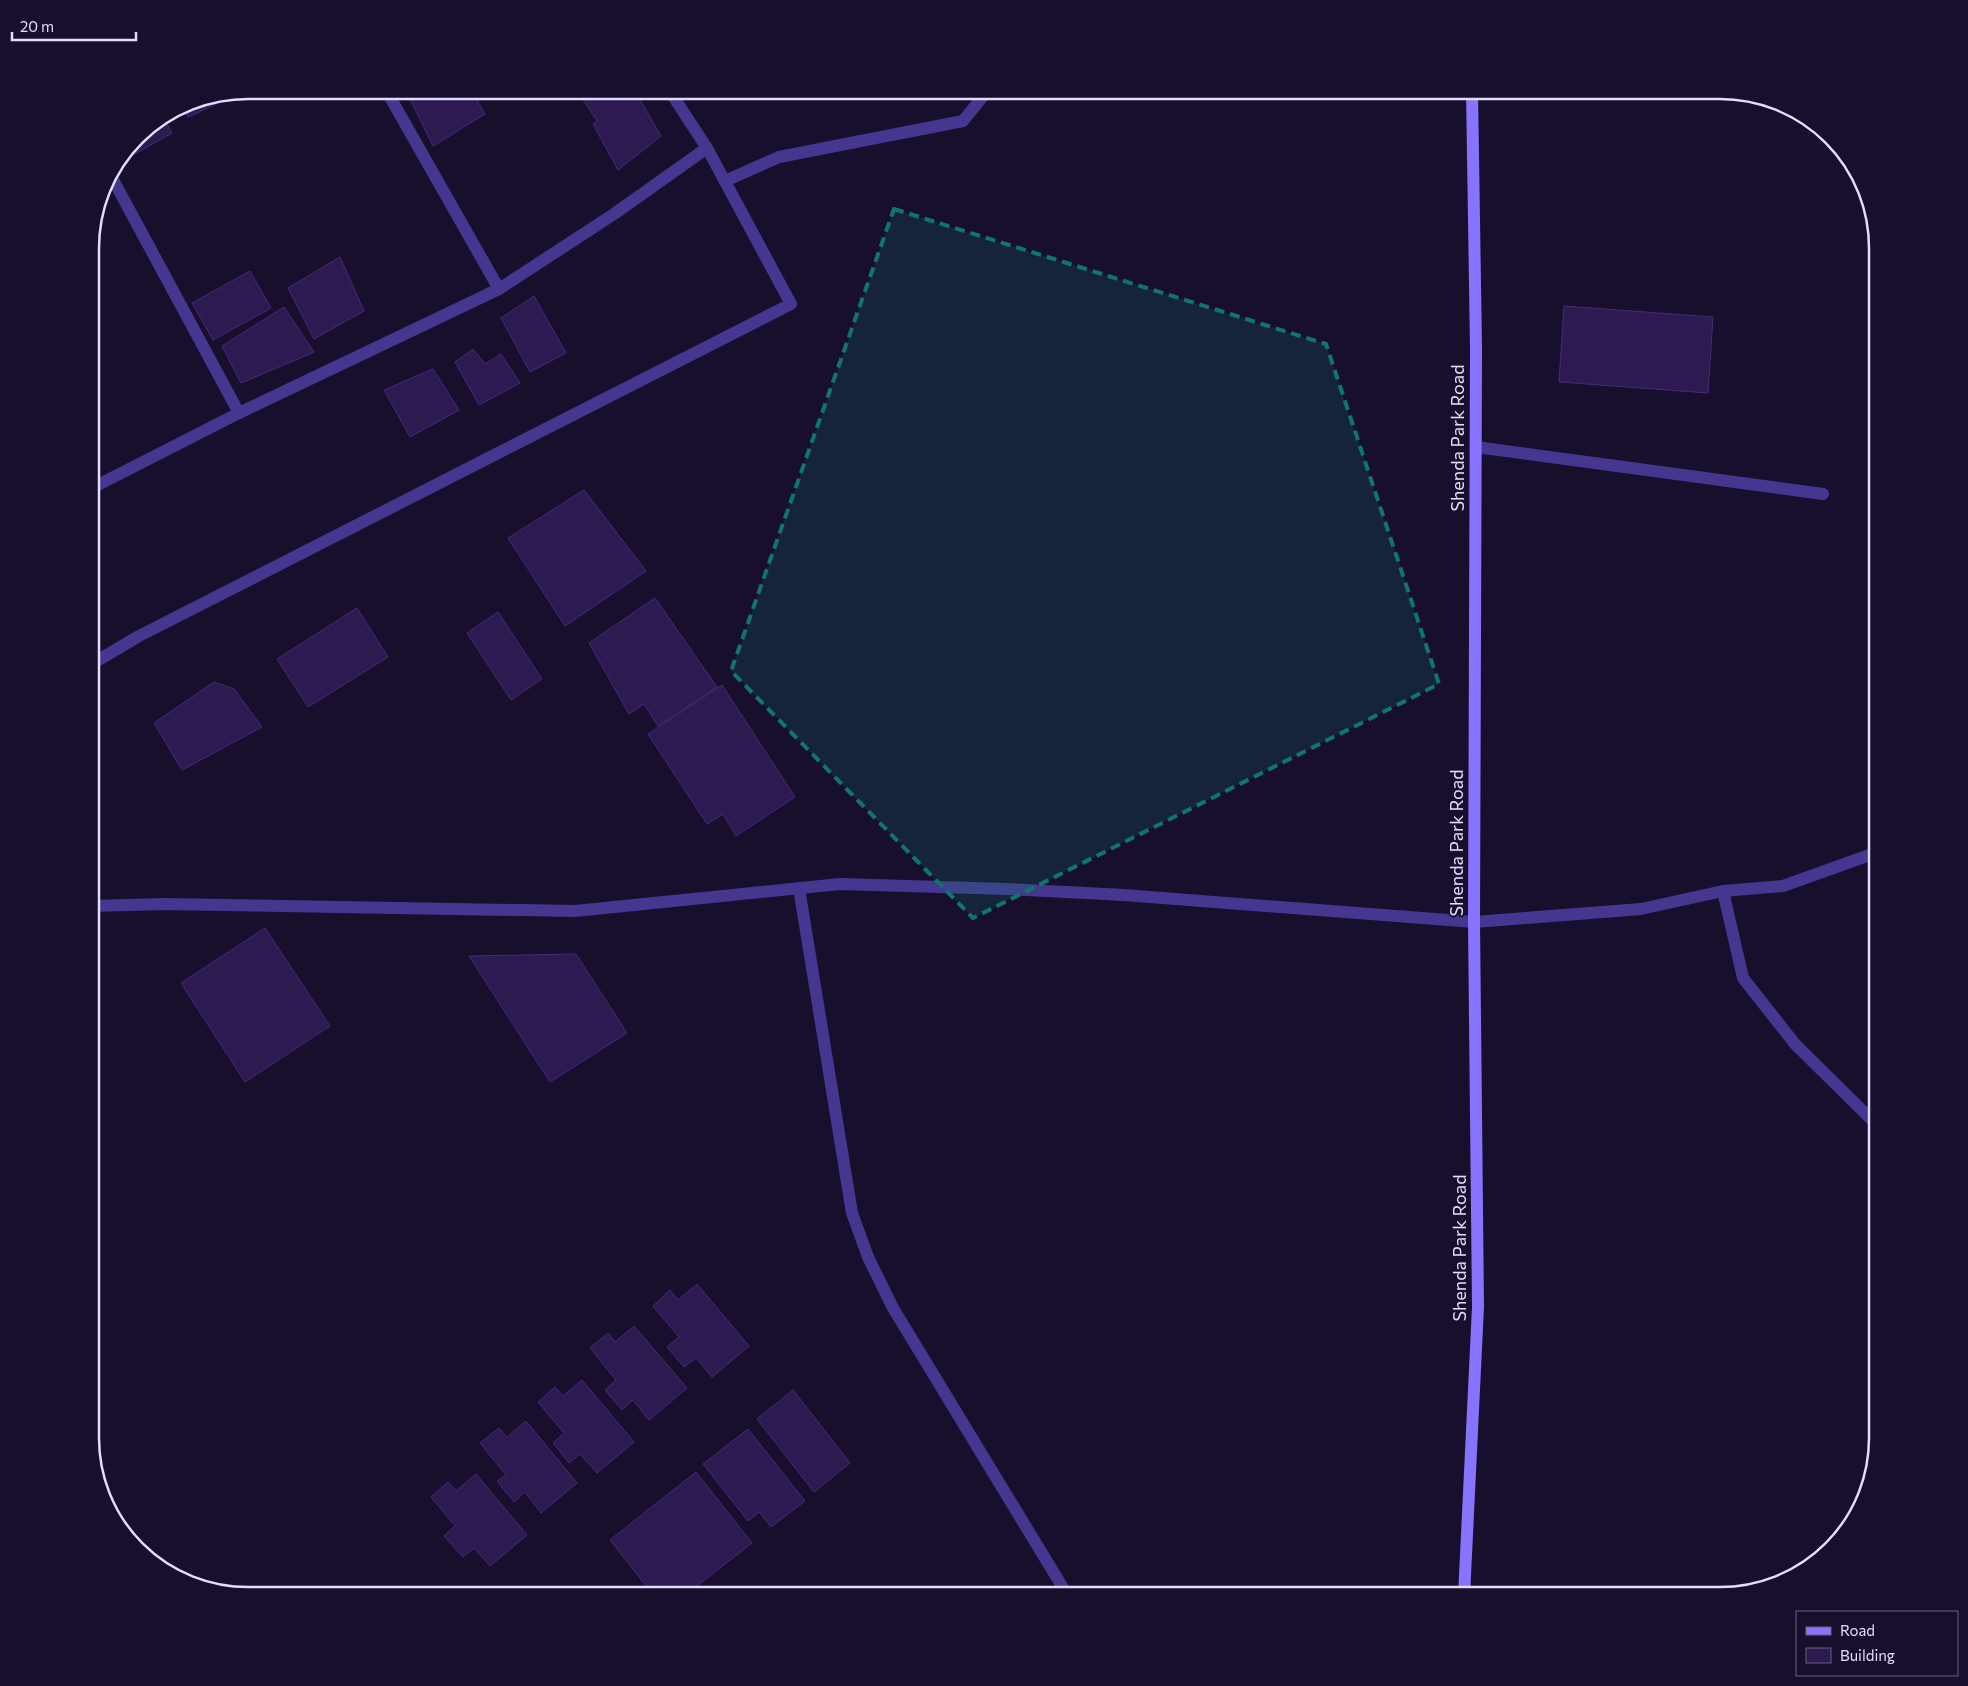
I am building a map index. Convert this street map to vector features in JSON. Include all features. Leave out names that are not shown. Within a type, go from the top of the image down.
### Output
[{"type":"main road","name":"Shenda Park Road","points":[[1464,1587],[1478,1307],[1474,922],[1476,447],[1472,99]]},
{"type":"street","points":[[391,99],[499,290]]},
{"type":"street","points":[[99,660],[139,636],[792,304],[707,148],[676,99]]},
{"type":"street","points":[[724,181],[779,157],[963,121],[981,99]]},
{"type":"street","points":[[99,484],[239,413],[499,290],[614,214],[707,148]]},
{"type":"street","points":[[114,182],[239,413]]},
{"type":"street","points":[[1476,447],[1823,494]]},
{"type":"street","points":[[99,906],[164,904],[575,911],[840,884],[1124,895],[1474,922],[1641,909],[1723,891],[1783,886],[1869,855]]},
{"type":"street","points":[[799,888],[852,1214],[868,1257],[893,1308],[1063,1587]]},
{"type":"street","points":[[1723,891],[1743,978],[1795,1044],[1869,1117]]},
{"type":"highlighted area","points":[[894,209],[1326,344],[1439,684],[973,918],[731,671]]},
{"type":"building","points":[[410,99],[476,99],[485,114],[433,146]]},
{"type":"building","points":[[583,99],[640,99],[661,136],[618,170],[593,124],[597,121]]},
{"type":"building","points":[[222,102],[188,117],[186,112]]},
{"type":"building","points":[[166,123],[172,133],[130,157],[142,142]]},
{"type":"building","points":[[340,257],[364,311],[314,339],[288,288]]},
{"type":"building","points":[[250,271],[271,308],[213,340],[192,303]]},
{"type":"building","points":[[534,296],[566,353],[530,372],[501,318]]},
{"type":"building","points":[[1564,306],[1713,317],[1708,393],[1559,382]]},
{"type":"building","points":[[284,307],[314,352],[241,383],[222,346]]},
{"type":"building","points":[[473,349],[485,364],[501,354],[520,383],[479,405],[455,362]]},
{"type":"building","points":[[433,369],[459,410],[410,437],[384,390]]},
{"type":"building","points":[[584,490],[646,571],[565,626],[508,538]]},
{"type":"building","points":[[655,598],[717,687],[658,726],[644,704],[629,714],[589,643]]},
{"type":"building","points":[[357,608],[388,657],[308,707],[277,659]]},
{"type":"building","points":[[498,612],[542,679],[511,700],[467,633]]},
{"type":"building","points":[[214,682],[234,689],[262,727],[182,770],[154,723]]},
{"type":"building","points":[[722,685],[795,797],[736,836],[723,814],[707,824],[648,734]]},
{"type":"building","points":[[265,928],[330,1026],[245,1082],[181,983]]},
{"type":"building","points":[[576,954],[627,1033],[550,1082],[469,956]]},
{"type":"building","points":[[697,1284],[749,1346],[712,1377],[696,1358],[684,1367],[667,1347],[679,1337],[653,1306],[670,1290],[678,1300]]},
{"type":"building","points":[[634,1326],[687,1388],[649,1420],[633,1400],[622,1410],[605,1390],[616,1380],[590,1348],[608,1333],[615,1342]]},
{"type":"building","points":[[582,1380],[634,1442],[597,1473],[580,1454],[569,1463],[553,1443],[564,1433],[538,1402],[555,1387],[563,1396]]},
{"type":"building","points":[[793,1390],[850,1463],[814,1492],[757,1419]]},
{"type":"building","points":[[526,1421],[577,1483],[541,1513],[525,1492],[514,1502],[497,1481],[506,1475],[480,1443],[499,1428],[507,1437]]},
{"type":"building","points":[[748,1429],[805,1501],[771,1527],[759,1512],[748,1521],[703,1464]]},
{"type":"building","points":[[696,1472],[752,1543],[696,1587],[647,1587],[610,1540]]},
{"type":"building","points":[[476,1474],[527,1535],[490,1566],[474,1548],[463,1557],[444,1536],[455,1526],[431,1497],[448,1482],[456,1491]]}]
